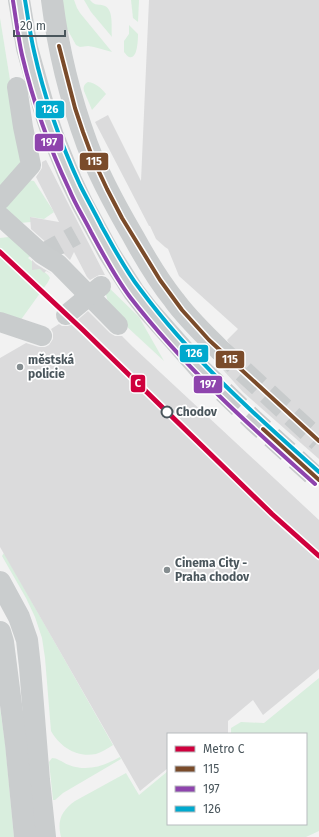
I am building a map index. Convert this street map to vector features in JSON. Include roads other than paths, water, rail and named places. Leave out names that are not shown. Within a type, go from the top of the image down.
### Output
[{"type":"main road","points":[[19,0],[27,48],[45,112],[53,136],[79,197],[109,253],[134,292],[200,369]]},
{"type":"main road","points":[[52,0],[59,46],[75,110],[87,144],[101,176],[119,212],[173,300],[194,325],[219,349]]},
{"type":"main road","points":[[0,582],[19,617],[27,640],[45,837]]},
{"type":"main road","points":[[0,632],[16,744],[25,837]]},
{"type":"street","points":[[0,200],[37,166],[23,127],[17,87]]},
{"type":"street","points":[[0,216],[8,231],[95,290],[118,325]]},
{"type":"street","points":[[66,315],[95,290]]},
{"type":"street","points":[[0,322],[42,336]]},
{"type":"tunnel","points":[[42,254],[76,235]]},
{"type":"tunnel","points":[[219,349],[319,441]]},
{"type":"tunnel","points":[[200,369],[319,480]]},
{"type":"metro line","name":"C","points":[[0,252],[83,330],[272,514],[319,556]]},
{"type":"place","name":"městská policie","points":[[20,367]]},
{"type":"place","name":"Chodov","points":[[167,412]]},
{"type":"place","name":"Cinema City - Praha chodov","points":[[167,570]]}]
